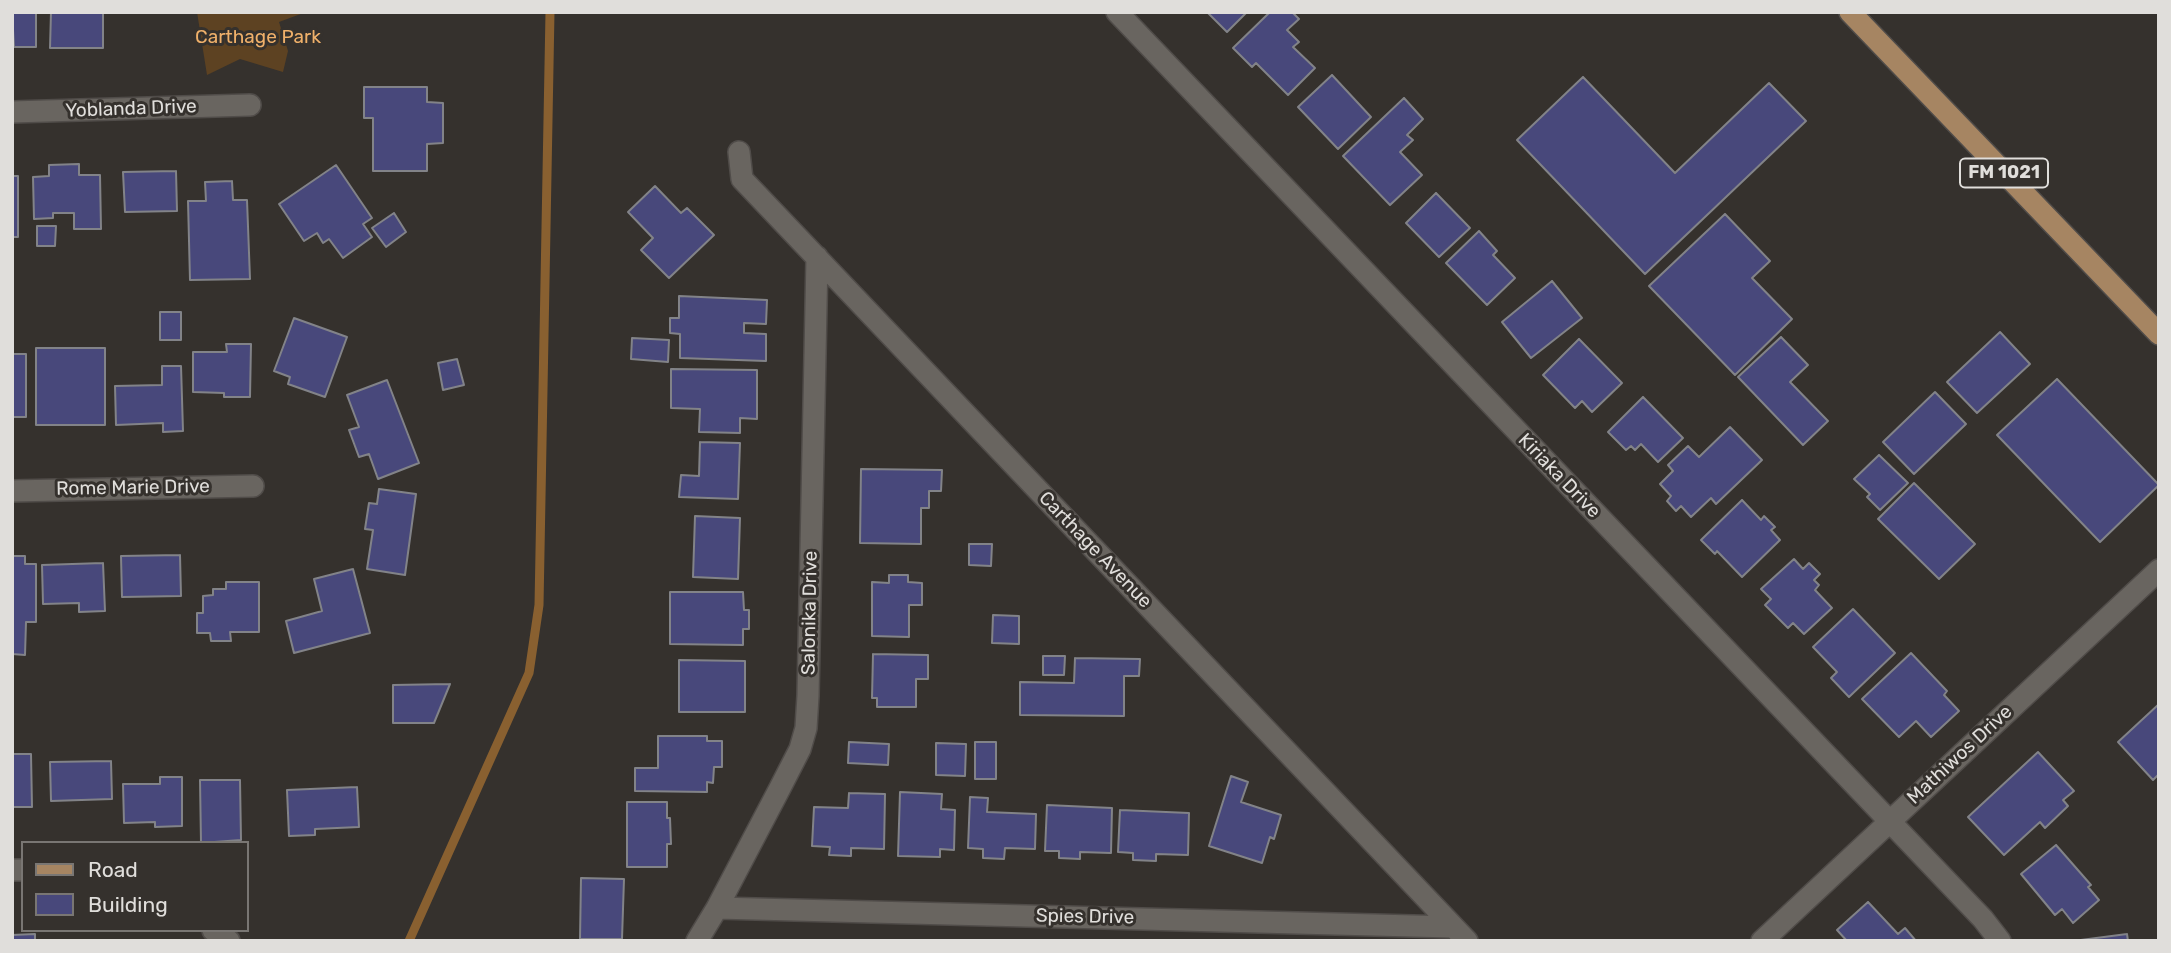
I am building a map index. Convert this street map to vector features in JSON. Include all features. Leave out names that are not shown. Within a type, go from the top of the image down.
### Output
[{"type":"main road","name":"FM 1021","points":[[1850,12],[2159,334]]},
{"type":"street","name":"Kiriaka Drive","points":[[1117,12],[1983,919],[2000,941]]},
{"type":"street","name":"Yoblanda Drive","points":[[12,112],[250,105]]},
{"type":"street","name":"Carthage Avenue","points":[[739,152],[742,179],[1460,934]]},
{"type":"street","name":"Salonika Drive","points":[[697,941],[800,749],[806,728],[817,257]]},
{"type":"street","name":"Rome Marie Drive","points":[[12,491],[253,486]]},
{"type":"street","name":"Mathiwos Drive","points":[[1762,941],[2159,570]]},
{"type":"street","name":"Spies Drive","points":[[717,908],[1460,934]]},
{"type":"green space","name":"Carthage Park","points":[[197,12],[306,12],[279,22],[288,51],[283,72],[240,59],[207,75]]},
{"type":"building","points":[[12,12],[36,12],[36,47],[14,47]]},
{"type":"building","points":[[51,12],[103,12],[103,48],[50,48]]},
{"type":"building","points":[[1207,12],[1247,12],[1227,32]]},
{"type":"building","points":[[1270,12],[1292,12],[1299,19],[1287,30],[1299,42],[1293,47],[1315,68],[1288,95],[1256,63],[1252,67],[1233,48]]},
{"type":"building","points":[[1332,75],[1371,117],[1338,149],[1298,107]]},
{"type":"building","points":[[1583,77],[1675,173],[1769,83],[1806,121],[1645,274],[1517,140]]},
{"type":"building","points":[[364,87],[427,87],[427,102],[443,103],[443,143],[427,144],[427,171],[373,171],[373,118],[364,118]]},
{"type":"building","points":[[1404,98],[1423,119],[1407,135],[1413,140],[1400,152],[1422,175],[1390,205],[1343,156]]},
{"type":"building","points":[[79,164],[79,175],[100,175],[101,229],[74,229],[74,213],[53,213],[53,218],[34,219],[33,177],[49,176],[49,165]]},
{"type":"building","points":[[336,165],[372,218],[363,224],[372,237],[343,258],[329,239],[323,243],[317,233],[304,241],[279,204]]},
{"type":"building","points":[[176,171],[177,211],[125,212],[123,172]]},
{"type":"building","points":[[12,176],[18,176],[18,237],[12,237]]},
{"type":"building","points":[[232,181],[233,200],[247,200],[250,279],[190,280],[188,201],[206,201],[205,182]]},
{"type":"building","points":[[655,186],[681,213],[687,208],[714,235],[669,278],[641,250],[653,238],[628,212]]},
{"type":"building","points":[[1436,193],[1470,228],[1439,257],[1406,223]]},
{"type":"building","points":[[394,213],[406,232],[386,247],[372,228]]},
{"type":"building","points":[[1725,214],[1770,261],[1752,278],[1792,319],[1735,375],[1649,286]]},
{"type":"building","points":[[37,226],[56,226],[55,246],[37,246]]},
{"type":"building","points":[[1479,231],[1497,251],[1493,255],[1515,278],[1487,305],[1446,263]]},
{"type":"building","points":[[1552,281],[1582,318],[1531,358],[1502,322]]},
{"type":"building","points":[[679,296],[767,300],[766,324],[744,323],[744,333],[766,334],[766,361],[680,358],[680,334],[670,333],[670,318],[679,318]]},
{"type":"building","points":[[160,312],[181,312],[181,340],[160,340]]},
{"type":"building","points":[[294,318],[347,337],[325,397],[288,384],[290,377],[274,371]]},
{"type":"building","points":[[2000,332],[2030,364],[1977,413],[1947,382]]},
{"type":"building","points":[[1781,337],[1808,365],[1790,382],[1828,421],[1803,445],[1738,377]]},
{"type":"building","points":[[632,338],[669,340],[668,362],[631,359]]},
{"type":"building","points":[[1579,339],[1622,383],[1592,412],[1582,401],[1575,408],[1543,375]]},
{"type":"building","points":[[226,344],[251,344],[250,397],[224,397],[224,393],[193,392],[193,352],[227,352]]},
{"type":"building","points":[[36,348],[105,348],[105,425],[36,425]]},
{"type":"building","points":[[12,354],[26,354],[26,417],[12,417]]},
{"type":"building","points":[[457,359],[464,385],[443,390],[438,363]]},
{"type":"building","points":[[162,366],[181,366],[183,431],[163,432],[163,423],[116,425],[115,386],[162,385]]},
{"type":"building","points":[[671,369],[757,370],[757,419],[740,418],[740,433],[699,432],[700,409],[671,408]]},
{"type":"building","points":[[2057,379],[2159,485],[2100,542],[1997,435]]},
{"type":"building","points":[[387,380],[419,463],[378,479],[369,454],[359,457],[349,430],[359,427],[347,395]]},
{"type":"building","points":[[1935,392],[1966,424],[1914,474],[1883,442]]},
{"type":"building","points":[[1643,397],[1683,438],[1658,462],[1641,444],[1635,450],[1631,446],[1626,450],[1608,432]]},
{"type":"building","points":[[1730,427],[1762,460],[1716,504],[1711,498],[1691,517],[1681,506],[1676,511],[1667,501],[1671,496],[1660,484],[1673,471],[1668,465],[1688,446],[1699,457]]},
{"type":"building","points":[[700,442],[740,443],[738,499],[679,497],[681,475],[699,476]]},
{"type":"building","points":[[1879,455],[1908,483],[1880,510],[1867,497],[1870,494],[1854,479]]},
{"type":"building","points":[[861,469],[942,470],[941,491],[929,491],[929,508],[921,508],[921,544],[860,543]]},
{"type":"building","points":[[1914,483],[1975,544],[1939,579],[1878,519]]},
{"type":"building","points":[[379,489],[416,494],[405,575],[367,569],[373,530],[365,529],[369,503],[377,504]]},
{"type":"building","points":[[1742,500],[1761,520],[1764,516],[1775,527],[1771,530],[1780,540],[1742,577],[1717,551],[1715,554],[1701,540]]},
{"type":"building","points":[[695,516],[740,518],[738,579],[693,577]]},
{"type":"building","points":[[969,544],[992,544],[991,566],[969,565]]},
{"type":"building","points":[[180,555],[181,596],[122,597],[121,556]]},
{"type":"building","points":[[12,556],[25,556],[25,564],[36,564],[36,622],[26,622],[25,655],[12,654]]},
{"type":"building","points":[[1794,559],[1803,569],[1809,563],[1820,574],[1814,580],[1819,585],[1815,590],[1832,608],[1804,634],[1793,623],[1788,628],[1765,605],[1771,599],[1761,589]]},
{"type":"building","points":[[103,563],[105,611],[79,612],[79,603],[43,604],[42,565]]},
{"type":"building","points":[[353,569],[370,633],[294,653],[286,621],[322,611],[314,579]]},
{"type":"building","points":[[889,575],[908,575],[908,582],[922,583],[922,605],[909,605],[909,637],[872,636],[872,582],[889,583]]},
{"type":"building","points":[[226,582],[259,582],[259,632],[230,632],[231,641],[211,641],[210,633],[197,633],[197,613],[203,613],[203,596],[213,595],[213,589],[226,589]]},
{"type":"building","points":[[670,592],[743,592],[744,610],[749,610],[749,629],[743,629],[743,645],[670,644]]},
{"type":"building","points":[[1853,609],[1895,653],[1849,697],[1831,678],[1837,672],[1813,647]]},
{"type":"building","points":[[993,615],[1019,616],[1019,644],[992,643]]},
{"type":"building","points":[[1911,653],[1947,691],[1944,695],[1959,711],[1931,737],[1916,721],[1899,737],[1862,699]]},
{"type":"building","points":[[873,654],[928,655],[928,679],[916,679],[916,707],[877,707],[877,698],[872,698]]},
{"type":"building","points":[[1043,656],[1065,656],[1064,675],[1043,675]]},
{"type":"building","points":[[1075,658],[1140,659],[1139,676],[1124,676],[1124,716],[1020,715],[1020,682],[1074,683]]},
{"type":"building","points":[[679,660],[745,661],[745,712],[679,712]]},
{"type":"building","points":[[450,684],[434,723],[393,723],[393,685]]},
{"type":"building","points":[[2159,704],[2159,774],[2153,780],[2118,742]]},
{"type":"building","points":[[658,736],[707,736],[707,741],[722,741],[722,767],[714,767],[713,783],[707,782],[707,792],[635,791],[635,768],[658,768]]},
{"type":"building","points":[[849,742],[889,744],[888,765],[848,763]]},
{"type":"building","points":[[975,742],[996,742],[996,779],[975,779]]},
{"type":"building","points":[[936,743],[966,744],[965,776],[936,775]]},
{"type":"building","points":[[2038,752],[2074,791],[2063,800],[2068,806],[2045,828],[2040,822],[2004,855],[1968,817]]},
{"type":"building","points":[[12,754],[31,754],[32,807],[12,807]]},
{"type":"building","points":[[111,761],[112,799],[51,801],[50,762]]},
{"type":"building","points":[[1231,776],[1248,782],[1241,802],[1281,815],[1274,839],[1270,837],[1262,863],[1209,846]]},
{"type":"building","points":[[160,777],[182,777],[182,826],[155,827],[155,822],[124,823],[123,784],[160,784]]},
{"type":"building","points":[[200,780],[240,780],[241,840],[201,841]]},
{"type":"building","points":[[357,787],[359,827],[315,829],[315,835],[289,836],[287,790]]},
{"type":"building","points":[[900,792],[942,794],[941,809],[955,810],[954,850],[940,849],[940,857],[898,856]]},
{"type":"building","points":[[849,793],[885,794],[884,849],[851,848],[851,856],[829,855],[830,847],[812,846],[814,807],[848,808]]},
{"type":"building","points":[[970,797],[988,798],[987,812],[1036,814],[1035,849],[1005,848],[1004,859],[983,858],[983,849],[968,848]]},
{"type":"building","points":[[627,802],[667,802],[671,844],[667,844],[667,867],[627,867]]},
{"type":"building","points":[[1047,805],[1112,808],[1111,853],[1080,852],[1080,859],[1059,858],[1059,851],[1045,851]]},
{"type":"building","points":[[1120,810],[1189,813],[1188,855],[1156,854],[1156,861],[1133,860],[1133,853],[1118,852]]},
{"type":"building","points":[[2056,845],[2091,885],[2088,887],[2099,900],[2073,923],[2062,909],[2055,915],[2021,874]]},
{"type":"building","points":[[581,878],[624,879],[622,939],[580,939]]},
{"type":"building","points":[[1868,902],[1898,934],[1905,928],[1916,941],[1847,941],[1837,930]]},
{"type":"building","points":[[35,934],[35,941],[12,941],[12,935]]},
{"type":"building","points":[[2127,934],[2128,941],[2073,941]]},
{"type":"waterway","points":[[409,941],[529,673],[539,605],[550,12]]}]
